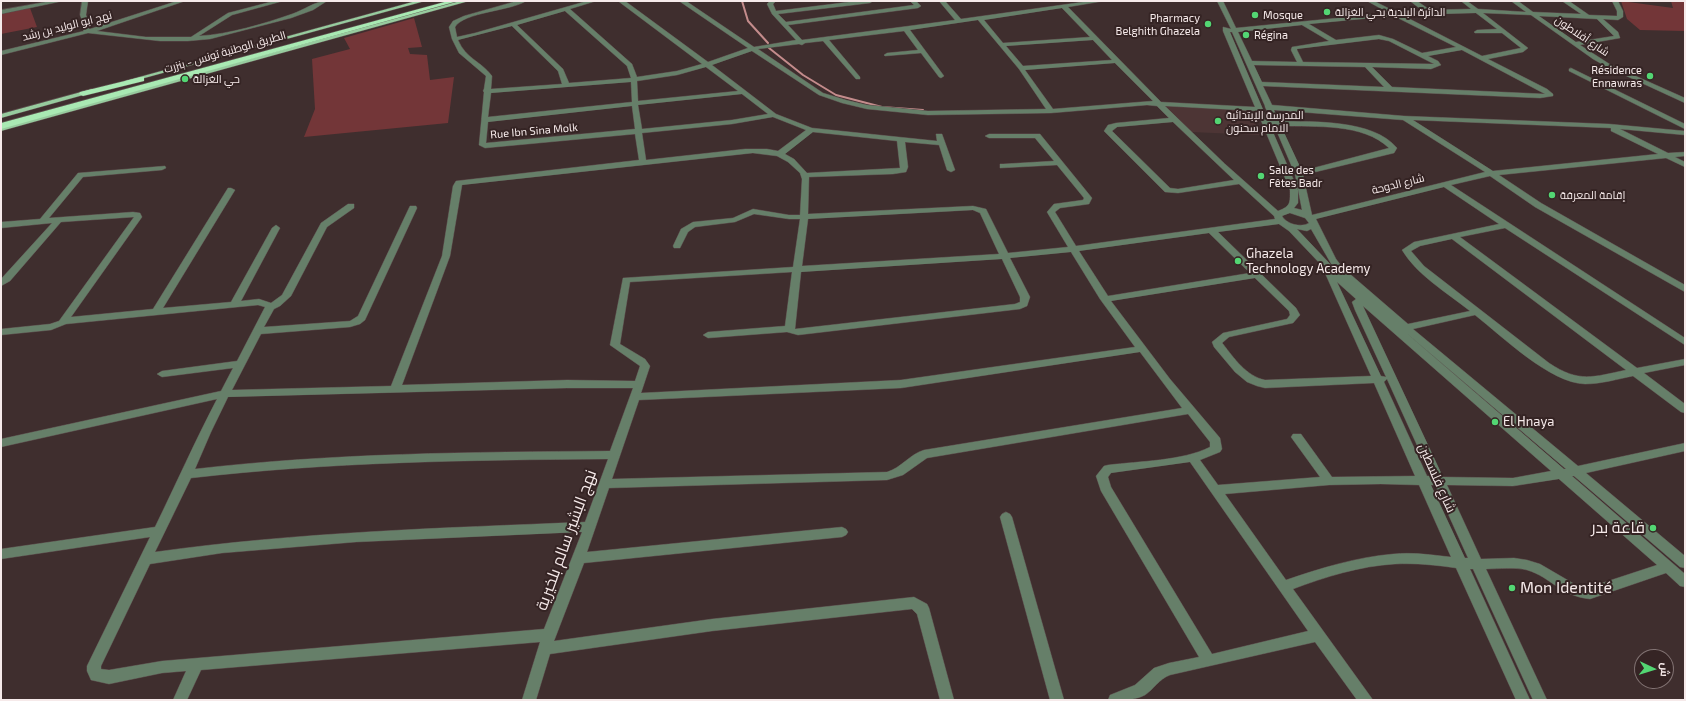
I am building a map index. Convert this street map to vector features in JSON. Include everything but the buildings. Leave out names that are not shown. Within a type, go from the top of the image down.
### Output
[{"type":"highway","points":[[83,94],[272,46],[423,1]]},
{"type":"highway","name":"الطريق الوطنية تونس - بنزرت","points":[[1,122],[435,1]]},
{"type":"highway","name":"الطريق الوطنية تونس - بنزرت","points":[[1,126],[455,1]]},
{"type":"highway","points":[[195,75],[394,17]]},
{"type":"main road","points":[[3,116],[218,55],[423,1]]},
{"type":"main road","points":[[1,129],[466,1]]},
{"type":"street","points":[[1,12],[60,1]]},
{"type":"street","points":[[85,1],[83,15],[87,30],[145,39],[192,38],[226,34],[280,20],[312,8],[324,1]]},
{"type":"street","name":"نهج ابو الوليد بن رشد","points":[[1,53],[87,30],[172,1]]},
{"type":"street","name":"نهج ابو الوليد بن رشد","points":[[1,50],[128,20],[182,1]]},
{"type":"street","points":[[192,38],[230,14],[280,1]]},
{"type":"street","points":[[523,1],[455,22],[452,27],[455,39],[593,1]]},
{"type":"street","points":[[621,1],[774,115],[811,130],[901,140],[939,140],[951,170]]},
{"type":"street","points":[[682,1],[821,94],[844,102],[867,107],[928,112],[1051,111],[1138,104],[1259,109]]},
{"type":"street","points":[[773,1],[770,4],[774,13],[802,43]]},
{"type":"street","points":[[774,13],[870,1]]},
{"type":"street","points":[[784,24],[918,6],[913,1]]},
{"type":"street","points":[[942,1],[949,1]]},
{"type":"street","points":[[942,1],[960,22]]},
{"type":"street","points":[[486,91],[566,85],[677,73],[708,65],[752,48],[826,40],[960,22],[1064,7],[1082,2],[1101,1]]},
{"type":"street","points":[[1213,1],[1250,63],[1268,107],[1299,174],[1311,219],[1332,260],[1340,270],[1395,330],[1685,582]]},
{"type":"street","points":[[1220,1],[1259,109],[1294,190],[1294,203],[1289,210],[1284,211],[1282,221]]},
{"type":"street","points":[[1259,84],[1551,95],[1544,90],[1370,1]]},
{"type":"street","points":[[1412,1],[1429,12]]},
{"type":"street","points":[[1464,1],[1520,44],[1525,50],[1480,58]]},
{"type":"street","name":"شارع أفلاطون","points":[[1514,1],[1609,66],[1685,101]]},
{"type":"street","points":[[1565,1],[1588,17]]},
{"type":"street","points":[[1230,30],[1429,12],[1477,11],[1618,18],[1621,16],[1615,1]]},
{"type":"street","points":[[1064,7],[1118,61],[1173,120],[1282,221],[1326,267],[1366,299],[1407,327],[1685,563]]},
{"type":"street","points":[[566,9],[628,62],[634,78],[635,105],[643,162]]},
{"type":"street","points":[[1575,44],[1618,37],[1616,32],[1599,18]]},
{"type":"street","points":[[980,19],[1021,68],[1051,111]]},
{"type":"street","points":[[1303,23],[1334,42]]},
{"type":"street","points":[[513,24],[561,70],[566,85]]},
{"type":"street","points":[[906,29],[941,76]]},
{"type":"street","points":[[1477,32],[1502,31]]},
{"type":"street","points":[[1002,45],[1094,38]]},
{"type":"street","points":[[1250,63],[1301,64],[1366,64],[1431,67],[1438,65],[1421,55],[1383,38],[1334,42],[1294,48],[1301,64]]},
{"type":"street","name":"Rue Ibn Sina Molk","points":[[455,39],[467,58],[488,74],[482,143],[488,147],[732,122],[774,115]]},
{"type":"street","points":[[826,40],[858,78]]},
{"type":"street","points":[[1421,55],[1463,48]]},
{"type":"street","points":[[887,55],[922,51]]},
{"type":"street","points":[[1021,68],[1118,61]]},
{"type":"street","points":[[1366,64],[1389,88]]},
{"type":"street","points":[[1571,70],[1685,127]]},
{"type":"street","points":[[484,120],[635,105],[744,92]]},
{"type":"street","points":[[1268,107],[1404,118],[1609,126],[1685,133]]},
{"type":"street","points":[[1404,118],[1491,173],[1538,205],[1685,289]]},
{"type":"street","points":[[1173,120],[1116,125],[1111,127],[1108,131],[1168,190],[1178,191],[1239,182]]},
{"type":"street","points":[[1265,123],[1359,129],[1388,143],[1393,148],[1391,151],[1330,165],[1299,174]]},
{"type":"street","points":[[1609,126],[1685,165]]},
{"type":"street","points":[[781,153],[811,130]]},
{"type":"street","points":[[989,136],[1037,136],[1088,200],[1086,202],[1057,206],[1052,212],[1105,299],[1141,349],[1216,441],[1217,446],[1212,451],[1192,458],[1108,469],[1102,476],[1102,481],[1105,488],[1209,661]]},
{"type":"street","points":[[396,388],[446,256],[459,183],[745,151],[781,153],[806,175],[894,172],[903,170],[904,167],[901,140]]},
{"type":"street","name":"شارع الدوحة","points":[[1282,221],[1307,228],[1311,219],[1491,173],[1685,154]]},
{"type":"street","points":[[1003,166],[1058,163]]},
{"type":"street","points":[[42,222],[77,179],[86,174],[162,168]]},
{"type":"street","points":[[789,329],[804,217],[806,175]]},
{"type":"street","points":[[1444,184],[1685,342]]},
{"type":"street","points":[[156,312],[230,190]]},
{"type":"street","points":[[351,206],[324,225],[286,296],[277,304],[270,307],[205,432],[160,531],[94,666],[96,675],[109,677],[162,667],[461,641],[548,641],[712,626],[914,603],[922,608],[947,700]]},
{"type":"street","points":[[258,331],[350,324],[357,322],[362,318],[413,208]]},
{"type":"street","points":[[676,246],[684,231],[693,225],[735,220],[753,212],[765,212],[789,217],[804,217],[966,208],[978,209],[983,211],[1025,297],[1025,302],[1017,307],[798,332],[791,331],[789,329],[708,335]]},
{"type":"street","points":[[1289,210],[1311,219]]},
{"type":"street","points":[[1,225],[133,214],[137,215],[138,217],[60,325],[1,332]]},
{"type":"street","points":[[1,283],[7,279],[59,220]]},
{"type":"street","points":[[797,269],[1004,256],[1074,249],[1282,221]]},
{"type":"street","points":[[1506,225],[1417,244],[1406,250],[1411,258],[1421,268],[1545,366],[1565,377],[1581,381],[1685,362]]},
{"type":"street","points":[[234,304],[276,228]]},
{"type":"street","points":[[1212,231],[1293,310],[1295,315],[1290,321],[1226,335],[1219,339],[1217,342],[1218,344],[1247,378],[1257,383],[1265,384],[1390,378]]},
{"type":"street","points":[[1453,236],[1685,409]]},
{"type":"street","name":"شارع فلسطين","points":[[1326,267],[1523,700]]},
{"type":"street","name":"نهج البشير سالم بلخيرية","points":[[529,700],[548,641],[579,558],[644,372],[645,366],[641,361],[615,345],[626,280],[797,269]]},
{"type":"street","points":[[1105,299],[1257,275]]},
{"type":"street","name":"شارع فلسطين","points":[[1366,299],[1357,303],[1390,378],[1540,700]]},
{"type":"street","points":[[64,321],[259,302],[270,307]]},
{"type":"street","points":[[1395,330],[1477,312]]},
{"type":"street","points":[[1,444],[225,394],[567,384],[637,391],[901,384],[1141,349]]},
{"type":"street","points":[[162,374],[241,364]]},
{"type":"street","points":[[605,484],[887,476],[904,470],[917,457],[924,454],[1191,410]]},
{"type":"street","points":[[1297,437],[1329,481]]},
{"type":"street","points":[[1216,490],[1329,481],[1422,480],[1499,483],[1562,474],[1685,448]]},
{"type":"street","points":[[187,474],[240,468],[309,463],[427,458],[614,455]]},
{"type":"street","points":[[1192,458],[1366,700]]},
{"type":"street","points":[[1006,517],[1057,700]]},
{"type":"street","points":[[146,559],[230,547],[348,537],[590,527]]},
{"type":"street","points":[[1,554],[160,531]]},
{"type":"street","points":[[579,558],[842,532]]},
{"type":"street","points":[[1284,586],[1323,572],[1394,559],[1413,559],[1477,564],[1516,564],[1528,566],[1538,569],[1570,590],[1586,594],[1667,567]]},
{"type":"street","points":[[1115,700],[1134,694],[1147,685],[1159,673],[1169,669],[1318,635]]},
{"type":"street","points":[[180,700],[196,665]]},
{"type":"shaded area","points":[[1621,1],[1673,8],[1671,1],[1685,1],[1685,31],[1640,30],[1627,19]]},
{"type":"shaded area","points":[[30,8],[37,27],[1,34],[1,14]]},
{"type":"shaded area","points":[[414,18],[422,47],[408,48],[410,54],[427,55],[430,80],[454,77],[448,123],[304,137],[315,109],[312,59],[350,49],[344,38]]},
{"type":"shaded area","name":"المدرسة الإبتدائية الامام سحنون","points":[[1165,106],[1250,111],[1260,135],[1191,132]]},
{"type":"waterway","points":[[742,1],[748,21],[768,43]]},
{"type":"waterway","points":[[769,48],[803,75],[836,95],[882,107],[923,110]]},
{"type":"place","name":"الدائرة البلدية بحي الغزالة","points":[[1327,12]]},
{"type":"place","name":"Mosque","points":[[1255,15]]},
{"type":"place","name":"Pharmacy Belghith Ghazela","points":[[1208,24]]},
{"type":"place","name":"Régina","points":[[1246,35]]},
{"type":"place","name":"Résidence Ennawras","points":[[1650,76]]},
{"type":"place","name":"حي الغزالة","points":[[185,79]]},
{"type":"place","name":"المدرسة الإبتدائية الامام سحنون","points":[[1218,121]]},
{"type":"place","name":"Salle des Fêtes Badr","points":[[1261,176]]},
{"type":"place","name":"إقامة المعرفة","points":[[1552,195]]},
{"type":"place","name":"Ghazela Technology Academy","points":[[1238,261]]},
{"type":"place","name":"El Hnaya","points":[[1495,422]]},
{"type":"place","name":"قاعة بدر","points":[[1653,528]]},
{"type":"place","name":"Mon Identité","points":[[1512,588]]}]
